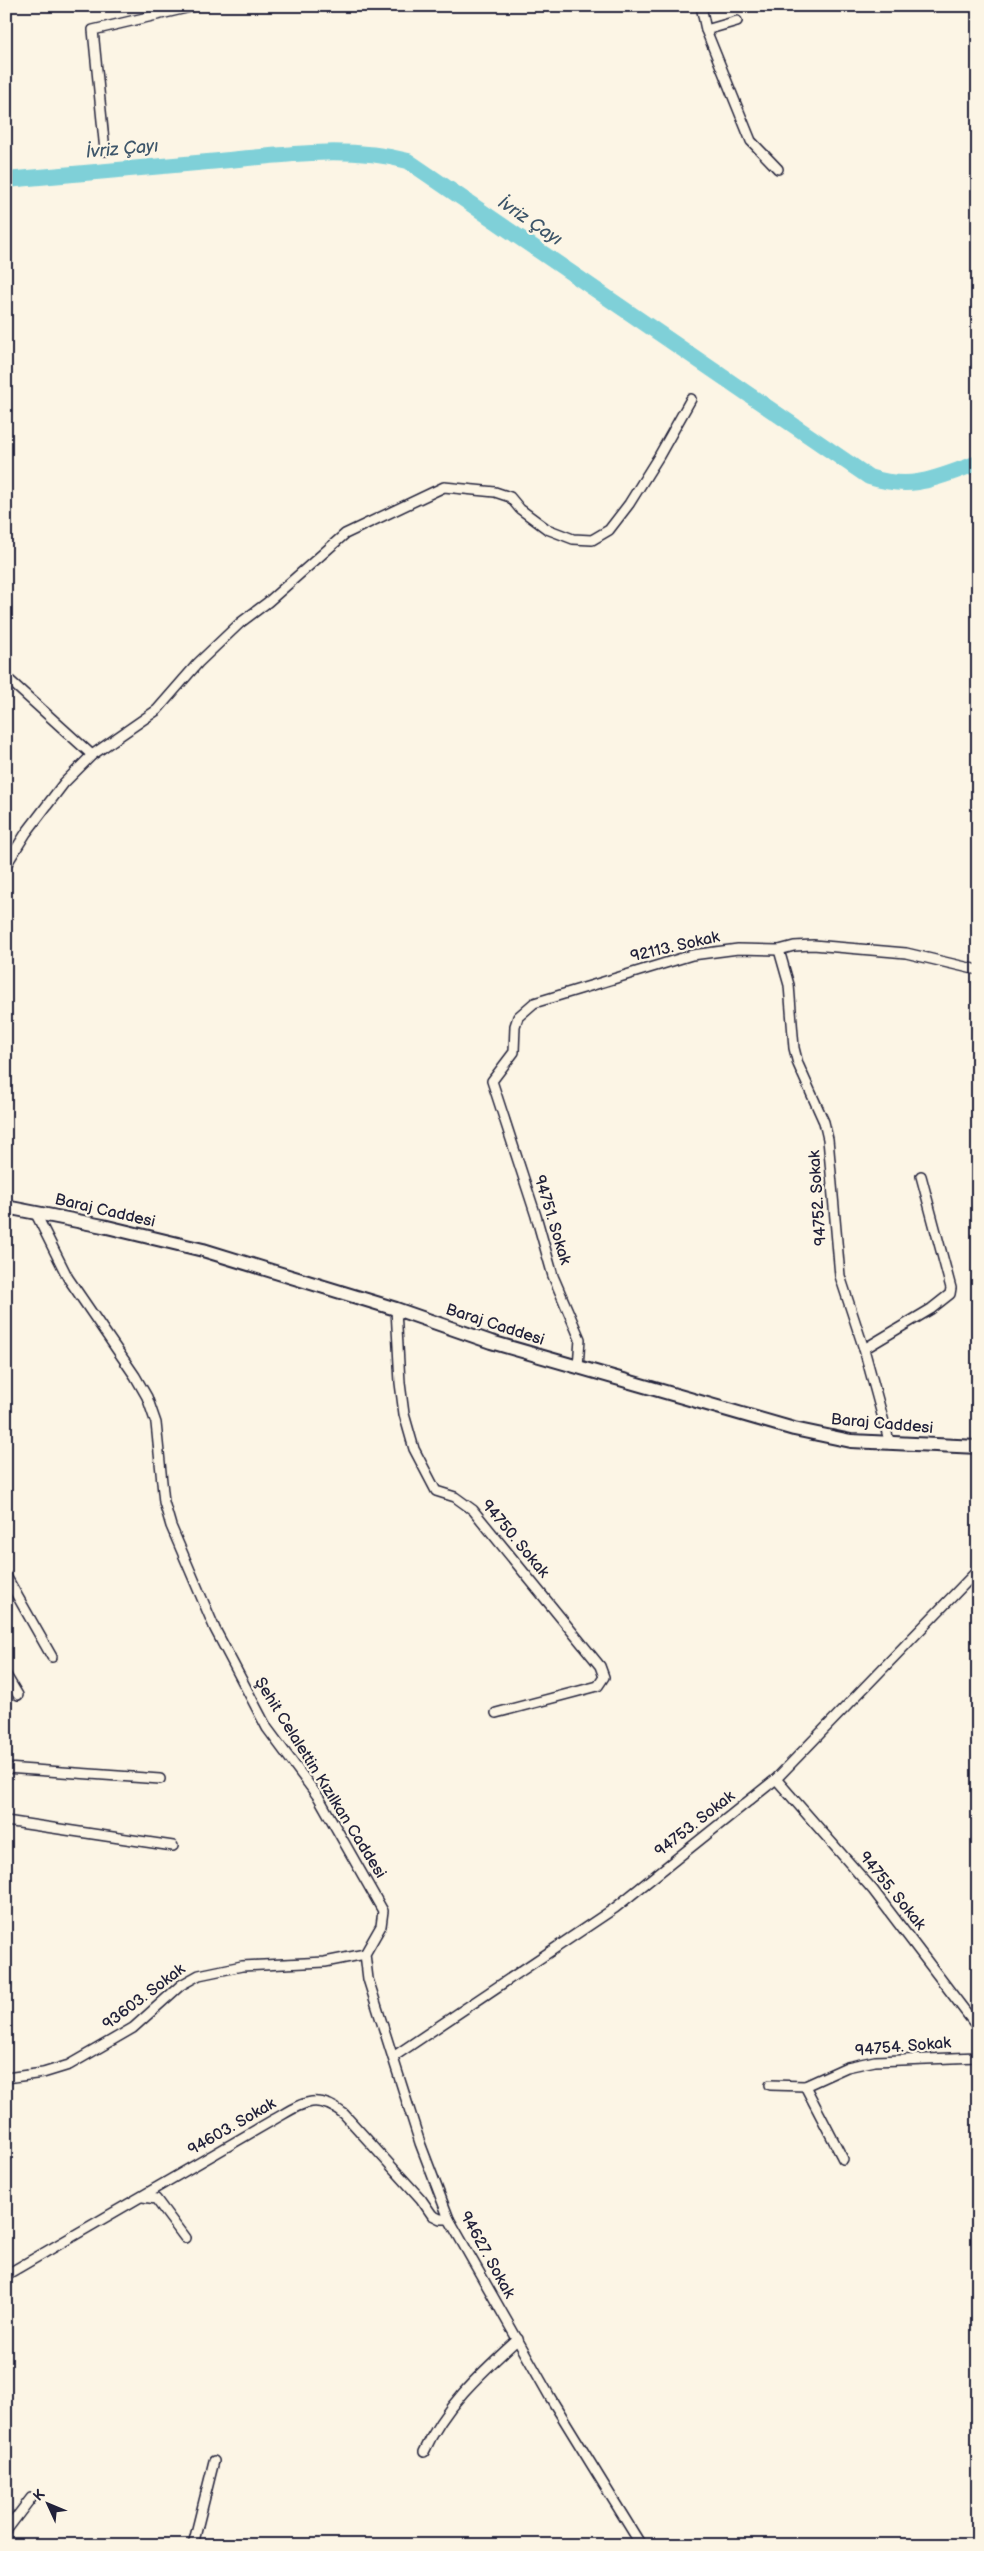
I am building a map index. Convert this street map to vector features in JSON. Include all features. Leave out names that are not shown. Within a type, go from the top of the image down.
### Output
[{"type":"main road","name":"Baraj Caddesi","points":[[9,1205],[203,1250],[396,1309],[491,1342],[794,1429],[851,1441],[978,1447]]},
{"type":"street","points":[[105,150],[93,30],[195,6]]},
{"type":"street","points":[[701,6],[706,30],[751,141],[778,169]]},
{"type":"street","points":[[706,30],[737,21]]},
{"type":"street","points":[[6,865],[40,814],[64,783],[92,755],[157,710],[198,663],[240,623],[268,602],[345,534],[444,487],[495,492],[510,497],[520,509],[547,529],[572,539],[592,540],[609,530],[629,504],[691,399]]},
{"type":"street","points":[[6,677],[92,755]]},
{"type":"street","name":"92113. Sokak","points":[[492,1081],[514,1052],[515,1026],[518,1017],[534,1003],[692,955],[738,949],[779,950],[808,945],[921,956],[978,970]]},
{"type":"street","name":"94752. Sokak","points":[[779,950],[789,985],[794,1048],[798,1064],[824,1122],[832,1157],[840,1276],[864,1349],[890,1444]]},
{"type":"street","name":"94751. Sokak","points":[[492,1081],[536,1216],[553,1276],[580,1340],[578,1367]]},
{"type":"street","points":[[864,1349],[931,1309],[950,1294],[951,1288],[921,1176]]},
{"type":"street","name":"Şehit Celalettin Kızılkan Caddesi","points":[[35,1212],[68,1278],[135,1376],[147,1397],[153,1412],[159,1438],[164,1496],[169,1519],[193,1582],[215,1628],[263,1721],[319,1798],[381,1906],[384,1918],[365,1954]]},
{"type":"street","name":"94750. Sokak","points":[[396,1309],[404,1414],[414,1449],[432,1486],[441,1494],[462,1501],[473,1510],[600,1666],[604,1677],[598,1686],[592,1688],[538,1700],[496,1713]]},
{"type":"street","name":"94753. Sokak","points":[[393,2057],[615,1908],[776,1779],[978,1570]]},
{"type":"street","points":[[6,1576],[52,1657]]},
{"type":"street","points":[[6,1675],[18,1696]]},
{"type":"street","points":[[6,1768],[160,1779]]},
{"type":"street","name":"94755. Sokak","points":[[776,1779],[873,1890],[978,2028]]},
{"type":"street","points":[[6,1821],[173,1846]]},
{"type":"street","name":"93603. Sokak","points":[[6,2078],[43,2073],[69,2065],[133,2028],[181,1986],[199,1975],[242,1966],[325,1962],[356,1954],[365,1954]]},
{"type":"street","name":"94627. Sokak","points":[[365,1954],[368,1979],[420,2143],[449,2219],[550,2397],[642,2545]]},
{"type":"street","name":"94754. Sokak","points":[[770,2085],[806,2086],[860,2064],[978,2057]]},
{"type":"street","points":[[806,2086],[843,2159]]},
{"type":"street","name":"94603. Sokak","points":[[6,2275],[287,2112],[310,2102],[322,2101],[344,2114],[421,2199],[432,2214],[440,2219],[449,2219]]},
{"type":"street","points":[[142,2197],[156,2199],[185,2238]]},
{"type":"street","points":[[424,2452],[435,2427],[450,2408],[482,2372],[518,2340]]},
{"type":"street","points":[[196,2543],[214,2461]]},
{"type":"street","points":[[6,2531],[31,2498]]},
{"type":"waterway","name":"İvriz Çayı","points":[[6,180],[314,153],[362,153],[408,161],[869,477],[899,483],[912,483],[937,478],[978,463]]}]
